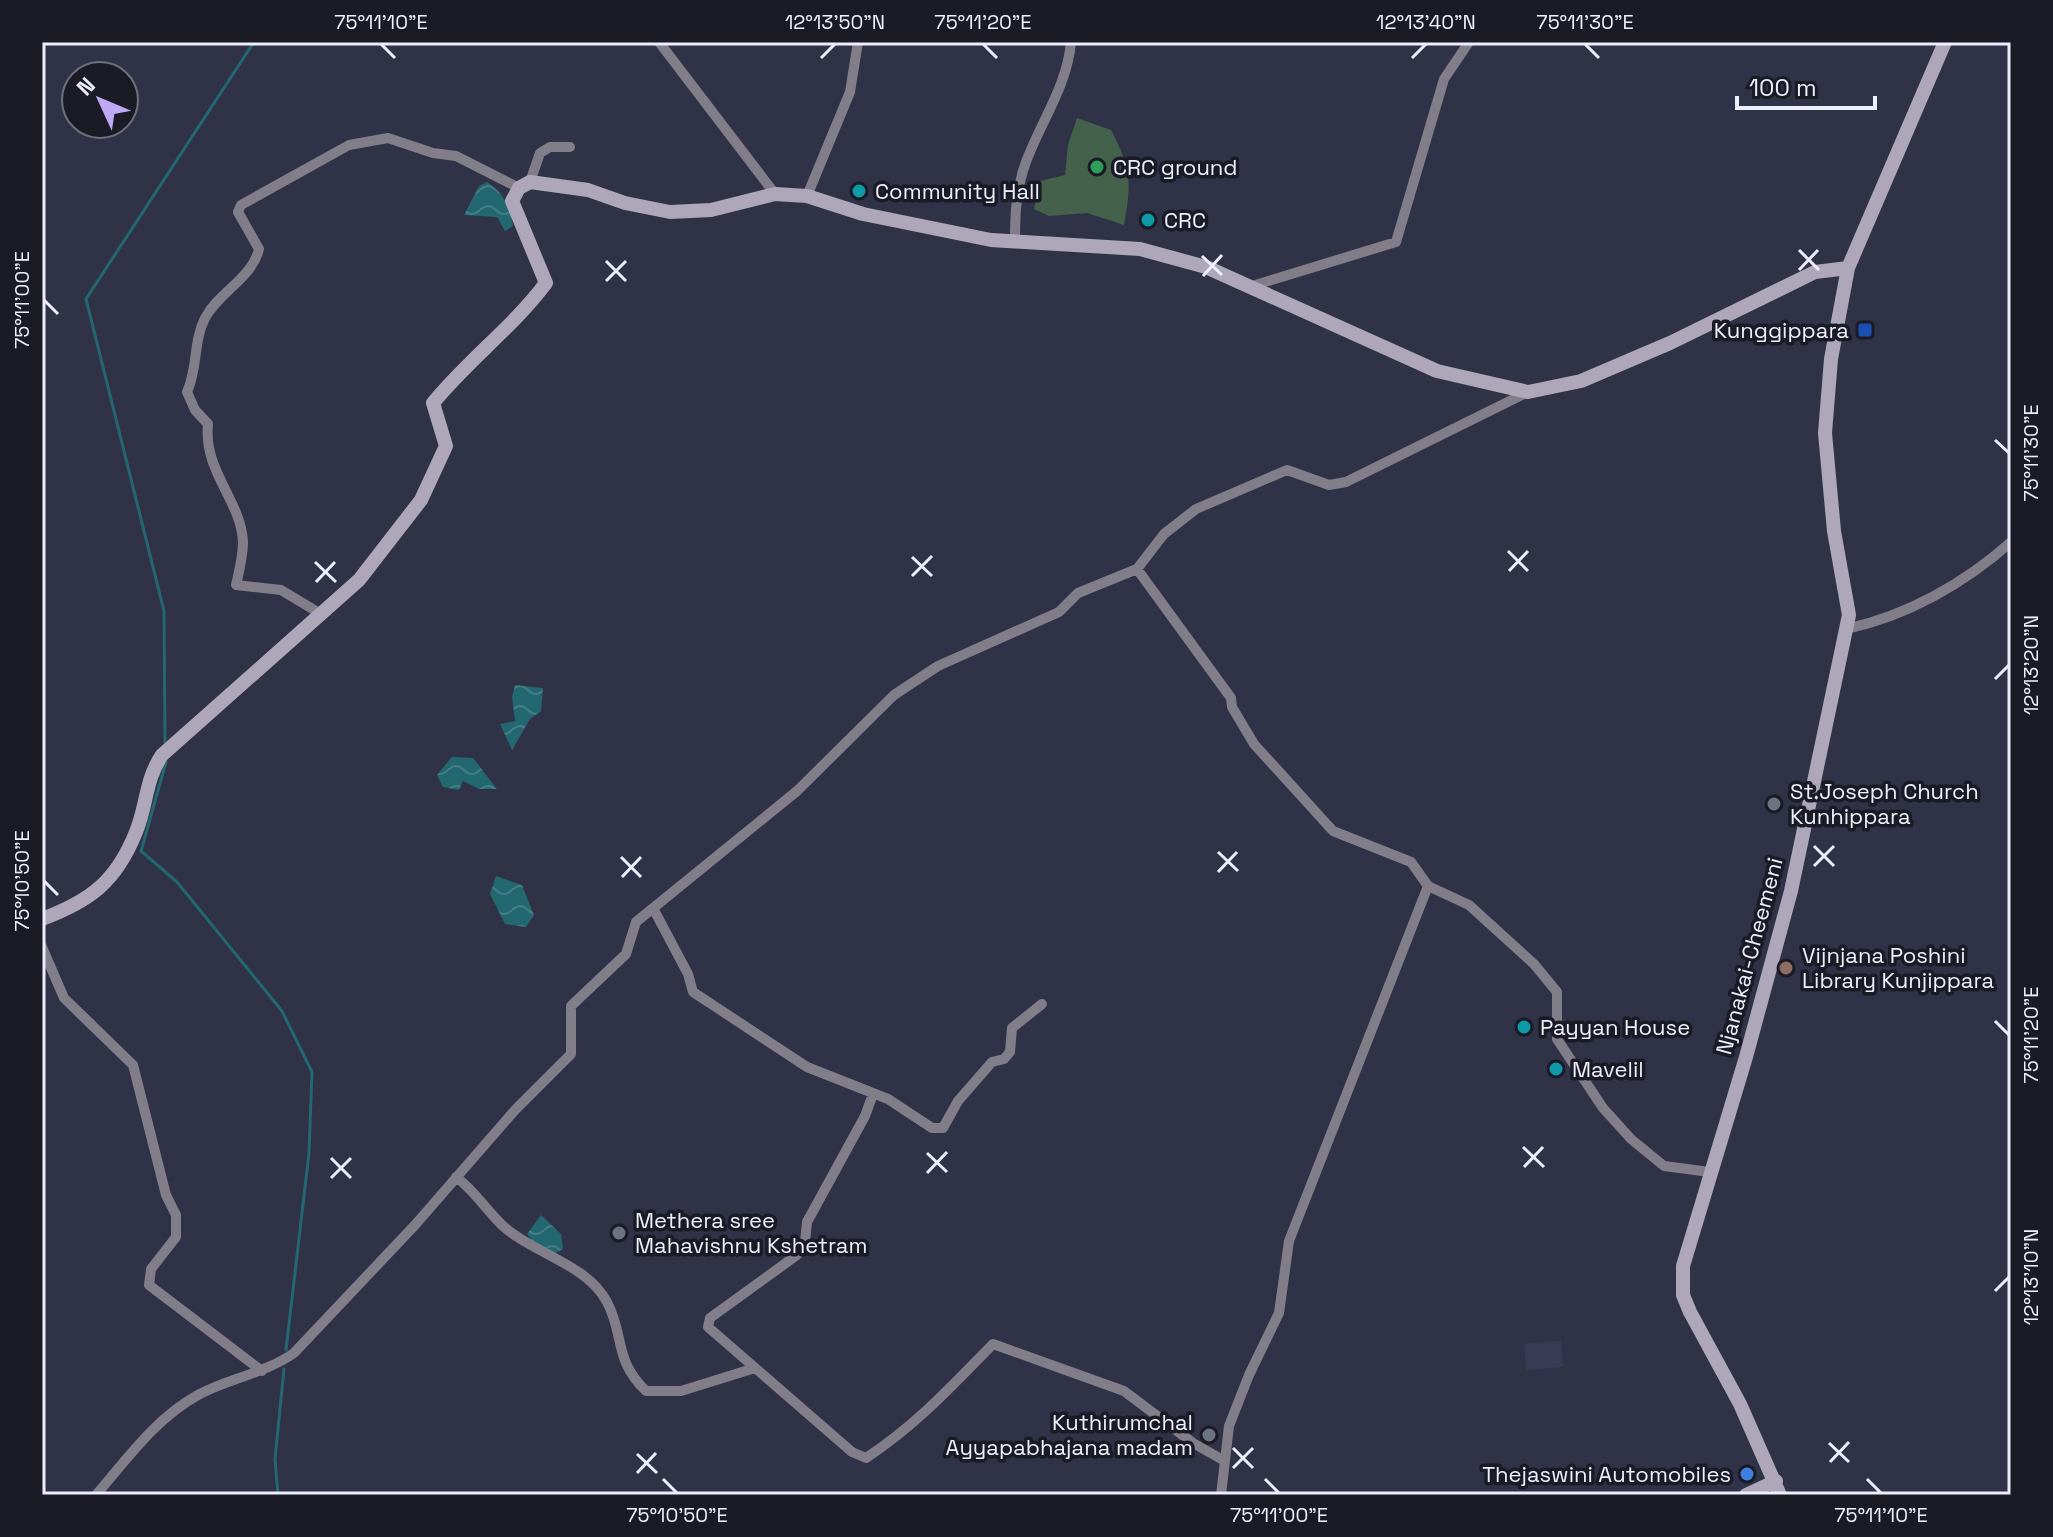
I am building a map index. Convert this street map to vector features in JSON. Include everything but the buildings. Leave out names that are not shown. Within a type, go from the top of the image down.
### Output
[{"type":"street","points":[[659,42],[775,194]]},
{"type":"street","points":[[807,196],[850,92],[858,42]]},
{"type":"street","points":[[1015,241],[1015,202],[1020,181],[1068,68],[1071,42]]},
{"type":"street","points":[[1252,286],[1396,242],[1444,79],[1469,42]]},
{"type":"street","name":"Njanakai-Cheemeni","points":[[1778,1488],[1683,1295],[1683,1266],[1746,1057],[1791,891],[1846,629],[1847,599],[1834,531],[1825,433],[1831,359],[1848,268],[1945,42]]},
{"type":"street","points":[[321,614],[281,590],[236,585],[243,540],[235,513],[215,473],[206,442],[208,424],[195,410],[187,392],[196,374],[197,343],[205,319],[226,289],[257,260],[259,249],[238,212],[241,205],[349,145],[388,138],[433,153],[456,156],[525,185],[588,190],[625,203],[670,212],[711,210],[775,194],[807,196],[913,226],[991,240],[1140,249],[1206,267],[1437,371],[1528,392]]},
{"type":"street","points":[[42,919],[98,893],[136,831],[150,773],[162,755],[359,580],[421,500],[446,446],[433,403],[488,343],[527,309],[546,283],[512,201],[525,185],[540,153],[550,147],[570,147]]},
{"type":"street","points":[[96,1495],[176,1407],[201,1393],[262,1371],[294,1353],[515,1110],[571,1054],[571,1006],[626,954],[636,922],[797,791],[894,695],[938,666],[1059,612],[1078,593],[1137,569],[1164,534],[1215,499],[1287,470],[1329,485],[1346,482],[1528,392],[1581,381],[1670,343],[1815,272],[1848,268]]},
{"type":"street","points":[[1846,629],[1897,616],[1970,573],[2011,542]]},
{"type":"street","points":[[1137,569],[1231,698],[1232,707],[1254,744],[1333,831],[1411,862],[1428,886],[1469,905],[1557,992],[1557,1039],[1573,1067],[1631,1139],[1664,1166],[1710,1172]]},
{"type":"street","points":[[1221,1495],[1229,1426],[1283,1300],[1289,1241],[1428,886]]},
{"type":"street","points":[[653,908],[688,974],[693,992],[807,1067],[888,1099],[932,1128],[943,1128],[966,1091],[992,1062],[1004,1059],[1010,1052],[1012,1028],[1042,1004]]},
{"type":"street","points":[[42,947],[64,998],[133,1065],[166,1195],[176,1215],[176,1237],[151,1269],[149,1285],[262,1371]]},
{"type":"street","points":[[873,1094],[865,1116],[807,1222],[805,1242],[797,1255],[710,1318],[708,1327],[852,1452],[866,1458],[900,1436],[942,1399],[993,1344],[1124,1391],[1193,1443],[1223,1460]]},
{"type":"street","points":[[456,1177],[475,1191],[504,1227],[594,1285],[608,1303],[621,1356],[646,1391],[681,1391],[755,1368]]},
{"type":"street","points":[[1746,1495],[1778,1488]]},
{"type":"shaded area","name":"CRC ground","points":[[1077,118],[1111,130],[1118,143],[1129,186],[1124,225],[1087,213],[1049,216],[1034,209],[1040,181],[1065,175],[1068,145]]},
{"type":"shaded area","points":[[1561,1341],[1563,1367],[1526,1370],[1524,1344]]},
{"type":"water","points":[[487,182],[498,191],[508,207],[513,226],[505,231],[497,217],[464,215],[479,186]]},
{"type":"water","points":[[515,685],[543,688],[541,711],[530,719],[512,750],[500,724],[515,721],[512,697]]},
{"type":"water","points":[[452,757],[473,758],[497,789],[479,789],[463,781],[459,790],[443,787],[437,775]]},
{"type":"water","points":[[496,876],[522,885],[534,915],[526,927],[505,924],[490,894]]},
{"type":"water","points":[[541,1215],[561,1234],[563,1249],[556,1253],[539,1250],[527,1234]]},
{"type":"waterway","points":[[165,742],[164,611],[86,299],[254,42]]},
{"type":"waterway","points":[[166,762],[141,851],[177,882],[282,1011],[312,1072],[309,1153],[286,1350]]},
{"type":"waterway","points":[[278,1495],[275,1459],[284,1369]]},
{"type":"place","name":"CRC ground","points":[[1097,167]]},
{"type":"place","name":"Community Hall","points":[[859,191]]},
{"type":"place","name":"CRC","points":[[1148,220]]},
{"type":"place","name":"Kunggippara","points":[[1865,330]]},
{"type":"place","name":"St.Joseph Church Kunhippara","points":[[1774,804]]},
{"type":"place","name":"Vijnjana Poshini Library Kunjippara","points":[[1786,968]]},
{"type":"place","name":"Payyan House","points":[[1524,1027]]},
{"type":"place","name":"Mavelil","points":[[1556,1069]]},
{"type":"place","name":"Methera sree Mahavishnu Kshetram","points":[[619,1233]]},
{"type":"place","name":"Kuthirumchal Ayyapabhajana madam","points":[[1209,1435]]},
{"type":"place","name":"Thejaswini Automobiles","points":[[1747,1474]]}]
